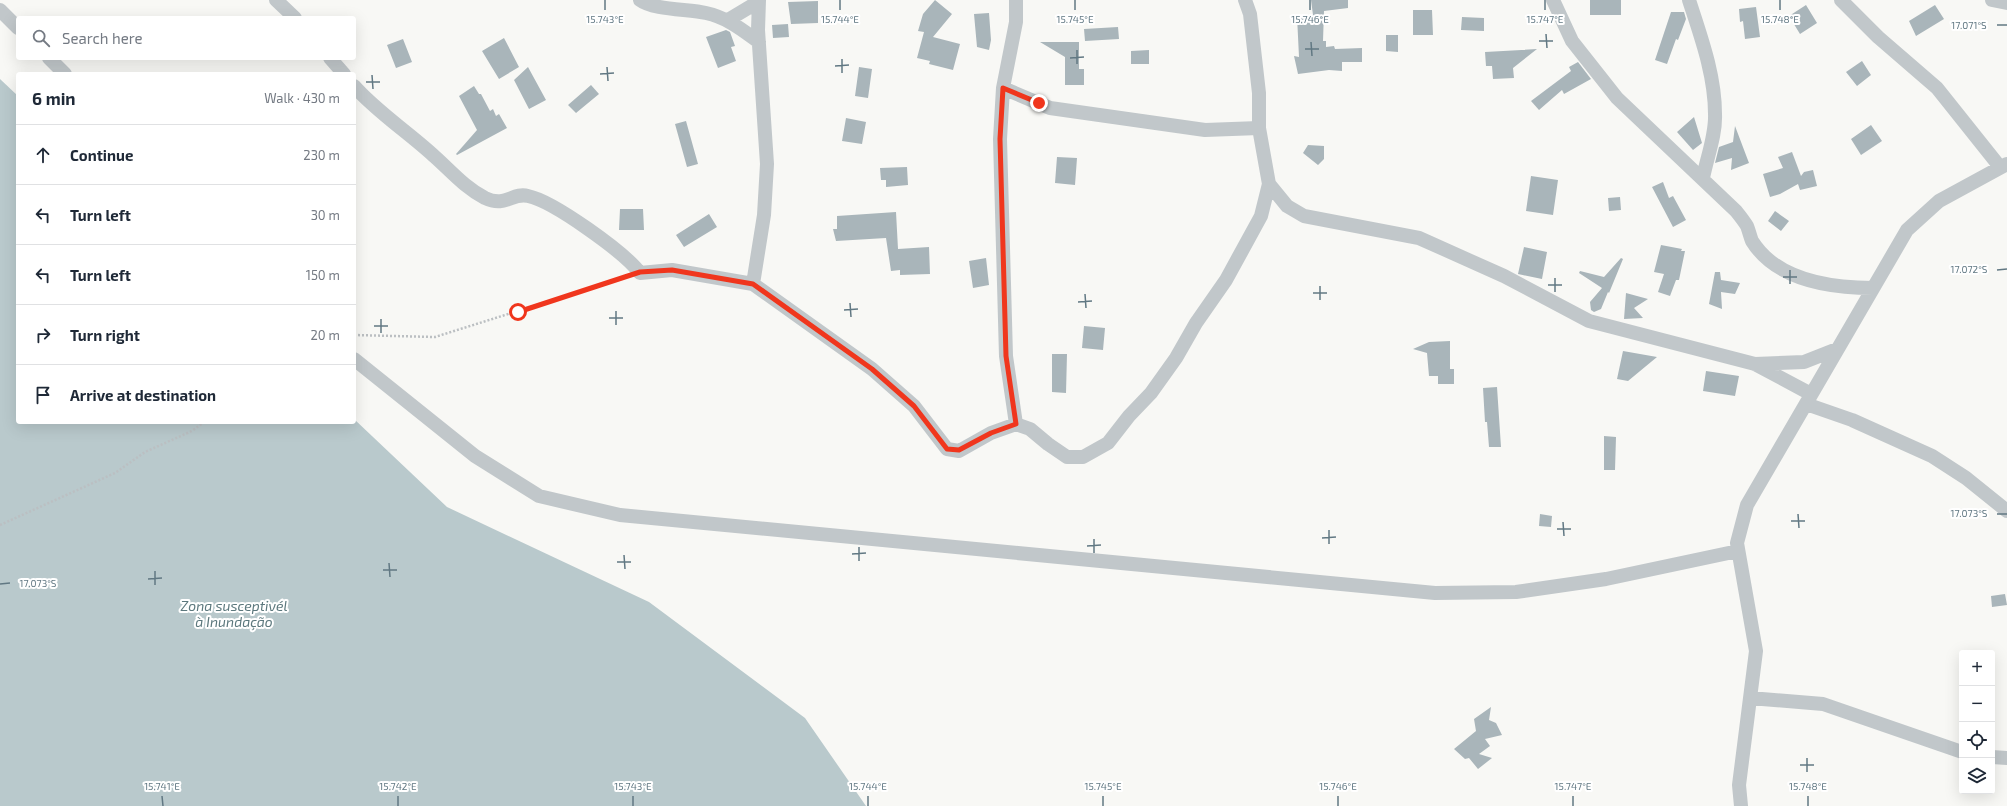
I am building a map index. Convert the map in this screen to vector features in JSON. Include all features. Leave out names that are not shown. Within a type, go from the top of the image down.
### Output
[{"type":"street","points":[[276,0],[293,16]]},
{"type":"street","points":[[640,0],[673,9],[705,13],[728,20],[759,42]]},
{"type":"street","points":[[1016,0],[1016,22],[1003,88],[1000,139],[1006,356],[1016,424]]},
{"type":"street","points":[[356,88],[435,156],[454,177],[484,198],[496,202],[504,202],[519,196],[527,195],[539,200],[560,211],[614,249],[630,261],[640,272],[672,270],[753,284],[872,369],[914,406],[947,449],[959,450],[991,433],[1016,424],[1030,429],[1067,457],[1083,457],[1108,443],[1129,416],[1151,392],[1226,280],[1261,216],[1269,184],[1259,128],[1259,93],[1250,14],[1245,0]]},
{"type":"street","points":[[1553,0],[1572,41],[1617,98],[1703,178],[1736,211],[1747,227],[1752,240],[1766,258],[1784,270],[1807,280],[1844,288],[1873,288]]},
{"type":"street","points":[[1689,0],[1712,82],[1716,115],[1703,178]]},
{"type":"street","points":[[1741,806],[1739,785],[1756,652],[1737,543],[1747,505],[1907,230],[1939,201],[2003,166],[1937,88],[1878,37],[1841,0]]},
{"type":"street","points":[[1992,0],[2007,3]]},
{"type":"street","points":[[728,20],[758,1]]},
{"type":"street","points":[[753,284],[764,215],[767,164],[759,42],[758,1]]},
{"type":"street","points":[[0,10],[16,26]]},
{"type":"street","points":[[51,60],[63,72]]},
{"type":"street","points":[[332,60],[342,72]]},
{"type":"street","points":[[1003,88],[1050,108],[1205,130],[1259,128]]},
{"type":"street","points":[[1269,184],[1287,206],[1304,216],[1419,238],[1504,276],[1589,321],[1755,364],[1804,362],[1837,348]]},
{"type":"street","points":[[356,361],[475,456],[539,496],[620,515],[1435,592],[1523,591],[1606,579],[1738,551]]},
{"type":"street","points":[[1755,364],[1809,399],[1932,456],[1966,478],[2007,510]]},
{"type":"street","points":[[1750,698],[1823,704],[1959,751]]},
{"type":"street","points":[[1995,757],[2007,758]]},
{"type":"path","points":[[356,335],[435,337],[640,272]]},
{"type":"path","points":[[0,525],[114,473],[145,452],[192,431],[201,424]]},
{"type":"water","name":"Zona susceptivél à Inundação","points":[[0,79],[16,94],[16,424],[356,424],[356,421],[447,507],[649,602],[805,718],[866,806],[0,806]]},
{"type":"building","points":[[935,0],[952,14],[933,37],[960,44],[953,70],[929,64],[930,61],[917,58],[924,32],[918,31],[923,14]]},
{"type":"building","points":[[1311,0],[1348,0],[1348,8],[1324,11],[1323,41],[1326,41],[1326,47],[1334,46],[1335,49],[1362,48],[1362,62],[1342,62],[1342,71],[1329,70],[1298,74],[1294,56],[1299,57],[1297,16],[1313,15]]},
{"type":"building","points":[[1590,0],[1621,0],[1621,15],[1590,15]]},
{"type":"building","points":[[818,1],[818,23],[791,24],[788,2]]},
{"type":"building","points":[[1806,5],[1817,23],[1800,34],[1789,16]]},
{"type":"building","points":[[1935,5],[1944,19],[1916,36],[1909,21]]},
{"type":"building","points":[[1756,7],[1760,37],[1745,39],[1743,21],[1740,22],[1739,9]]},
{"type":"building","points":[[1413,10],[1432,10],[1433,35],[1413,35]]},
{"type":"building","points":[[1671,12],[1684,12],[1686,19],[1678,40],[1676,39],[1667,64],[1655,60]]},
{"type":"building","points":[[989,13],[991,40],[989,50],[977,47],[974,14]]},
{"type":"building","points":[[1462,17],[1484,18],[1484,31],[1461,30]]},
{"type":"building","points":[[788,24],[789,37],[773,38],[772,25]]},
{"type":"building","points":[[1118,27],[1119,39],[1085,41],[1084,29]]},
{"type":"building","points":[[726,30],[730,32],[735,46],[731,47],[736,61],[718,68],[706,37]]},
{"type":"building","points":[[1386,35],[1398,35],[1398,52],[1386,51]]},
{"type":"building","points":[[504,38],[519,67],[499,79],[482,51]]},
{"type":"building","points":[[403,39],[412,62],[396,68],[387,45]]},
{"type":"building","points":[[1040,42],[1079,42],[1079,69],[1084,69],[1084,85],[1065,85],[1065,57]]},
{"type":"building","points":[[1537,49],[1513,68],[1514,78],[1493,79],[1492,66],[1486,66],[1485,52]]},
{"type":"building","points":[[1149,50],[1149,64],[1131,64],[1131,51]]},
{"type":"building","points":[[1862,61],[1871,75],[1857,86],[1846,72]]},
{"type":"building","points":[[1578,62],[1591,79],[1564,94],[1562,90],[1539,110],[1531,101],[1571,71],[1569,67]]},
{"type":"building","points":[[528,67],[546,100],[529,109],[514,80]]},
{"type":"building","points":[[859,67],[872,69],[868,98],[855,96]]},
{"type":"building","points":[[591,85],[599,94],[576,113],[568,105]]},
{"type":"building","points":[[474,86],[479,94],[481,94],[490,111],[493,109],[496,116],[499,114],[507,128],[457,155],[456,154],[477,130],[459,96]]},
{"type":"building","points":[[1694,117],[1702,143],[1693,150],[1677,132]]},
{"type":"building","points":[[846,118],[866,122],[862,144],[842,141]]},
{"type":"building","points":[[686,121],[698,164],[687,167],[675,124]]},
{"type":"building","points":[[1871,125],[1882,141],[1861,155],[1851,139]]},
{"type":"building","points":[[1735,126],[1749,163],[1731,170],[1732,158],[1715,163],[1719,147],[1733,142]]},
{"type":"building","points":[[1308,145],[1324,146],[1324,159],[1318,165],[1303,153]]},
{"type":"building","points":[[1792,152],[1801,176],[1804,172],[1813,170],[1817,186],[1800,190],[1798,184],[1780,194],[1770,197],[1763,174],[1783,168],[1778,157]]},
{"type":"building","points":[[1057,157],[1077,158],[1075,185],[1055,183]]},
{"type":"building","points":[[907,167],[908,185],[886,187],[886,180],[881,180],[880,168]]},
{"type":"building","points":[[1531,176],[1558,180],[1553,215],[1526,211]]},
{"type":"building","points":[[1663,182],[1669,198],[1673,196],[1686,220],[1673,227],[1652,187]]},
{"type":"building","points":[[1620,197],[1621,210],[1609,211],[1608,198]]},
{"type":"building","points":[[620,209],[643,209],[644,230],[619,230]]},
{"type":"building","points":[[1775,211],[1789,221],[1781,231],[1768,221]]},
{"type":"building","points":[[896,212],[898,249],[929,247],[930,274],[900,275],[900,270],[891,271],[886,238],[836,241],[833,229],[837,229],[837,216]]},
{"type":"building","points":[[709,214],[717,227],[684,247],[676,235]]},
{"type":"building","points":[[1661,245],[1682,249],[1681,251],[1685,251],[1679,280],[1676,280],[1670,296],[1658,292],[1664,274],[1654,272]]},
{"type":"building","points":[[1524,247],[1547,252],[1542,279],[1518,274]]},
{"type":"building","points":[[986,258],[989,285],[973,288],[969,261]]},
{"type":"building","points":[[1621,258],[1623,259],[1601,309],[1594,312],[1591,310],[1590,302],[1602,288],[1579,273],[1580,271],[1604,277]]},
{"type":"building","points":[[1715,272],[1720,272],[1721,280],[1740,283],[1735,294],[1721,292],[1722,309],[1709,304]]},
{"type":"building","points":[[1626,293],[1648,299],[1634,308],[1643,318],[1624,319]]},
{"type":"building","points":[[1084,326],[1105,328],[1103,350],[1082,348]]},
{"type":"building","points":[[1450,341],[1450,369],[1454,369],[1454,384],[1438,384],[1438,376],[1429,376],[1427,353],[1413,349],[1429,342]]},
{"type":"building","points":[[1623,351],[1657,357],[1628,381],[1617,379]]},
{"type":"building","points":[[1052,354],[1067,354],[1066,393],[1052,392]]},
{"type":"building","points":[[1706,371],[1739,376],[1735,396],[1703,391]]},
{"type":"building","points":[[1497,387],[1501,447],[1489,447],[1487,422],[1485,422],[1483,388]]},
{"type":"building","points":[[1604,436],[1616,437],[1615,470],[1604,470]]},
{"type":"building","points":[[1540,514],[1552,516],[1551,527],[1539,526]]},
{"type":"building","points":[[2005,594],[2007,605],[1992,607],[1991,596]]},
{"type":"building","points":[[1491,707],[1489,720],[1496,723],[1502,735],[1485,739],[1490,746],[1479,754],[1492,758],[1478,769],[1469,758],[1465,759],[1454,749],[1476,731],[1474,719]]},
{"type":"route","points":[[518,312],[640,272],[653,270],[672,270],[753,284],[872,369],[914,406],[930,424],[947,449],[959,450],[972,445],[991,433],[1016,424],[1006,356],[1000,139],[1003,88],[1039,103]]}]
